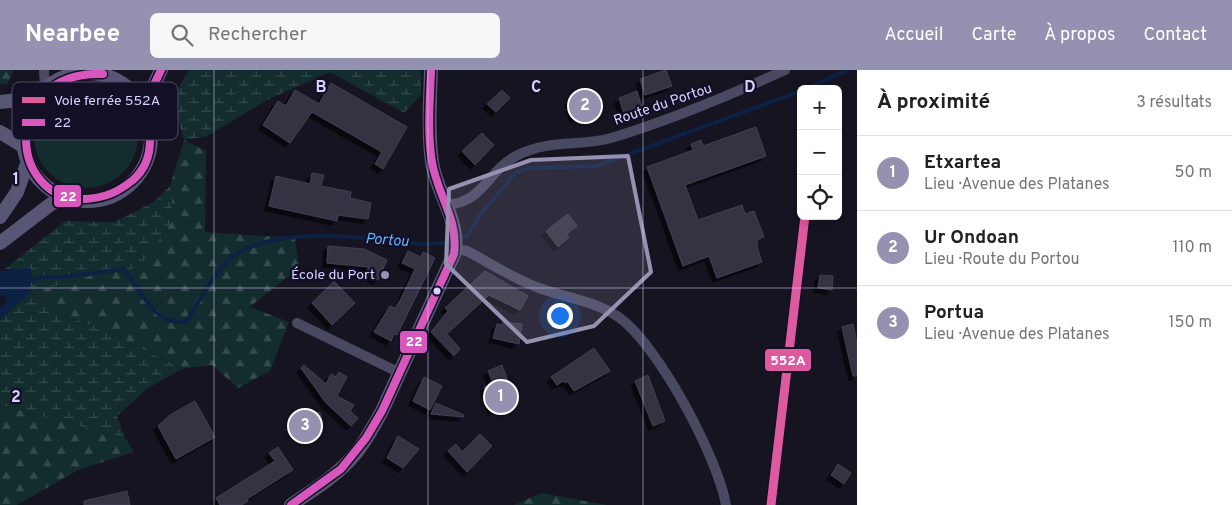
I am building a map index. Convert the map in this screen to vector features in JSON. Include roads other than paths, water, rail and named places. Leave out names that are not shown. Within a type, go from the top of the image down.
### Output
[{"type":"main road","points":[[155,82],[161,70]]},
{"type":"main road","points":[[291,505],[313,490],[355,454],[382,411],[398,372],[456,249],[454,230],[432,164],[429,120],[430,70]]},
{"type":"main road","points":[[55,82],[75,74],[99,72],[118,82]]},
{"type":"main road","points":[[0,132],[12,139]]},
{"type":"main road","points":[[13,140],[23,146]]},
{"type":"main road","points":[[23,140],[23,146],[28,161],[37,177],[50,190],[66,198],[88,202],[110,198],[129,186],[143,170],[151,149],[151,140]]},
{"type":"main road","points":[[0,217],[17,192],[28,161]]},
{"type":"main road","points":[[0,243],[51,204],[66,198]]},
{"type":"street","name":"Route du Portou","points":[[446,205],[462,204],[474,197],[497,169],[534,147],[609,138],[723,99],[785,70]]},
{"type":"street","points":[[456,249],[467,251],[538,288],[568,296],[616,316],[631,327],[650,351],[696,424],[715,468],[726,505]]},
{"type":"street","points":[[297,323],[398,372]]},
{"type":"water","points":[[31,268],[30,292],[0,320],[0,307],[6,302],[5,296],[0,295],[0,271]]},
{"type":"waterway","name":"Portou","points":[[815,85],[848,70]]},
{"type":"waterway","name":"Portou","points":[[459,238],[468,235],[480,215],[515,173],[530,168],[596,166],[797,92]]},
{"type":"waterway","name":"Portou","points":[[26,282],[44,277],[65,277],[122,269],[127,272],[144,298],[159,314],[167,320],[176,322],[187,321],[207,288],[225,264],[245,249],[263,243],[303,236],[345,236],[426,244],[453,240]]},
{"type":"rail line","name":"552A","points":[[771,505],[805,220]]},
{"type":"place","name":"Ur Ondoan","points":[[585,106]]},
{"type":"place","name":"École du Port","points":[[385,275]]},
{"type":"place","name":"Etxartea","points":[[501,397]]},
{"type":"place","name":"Portua","points":[[305,426]]}]
